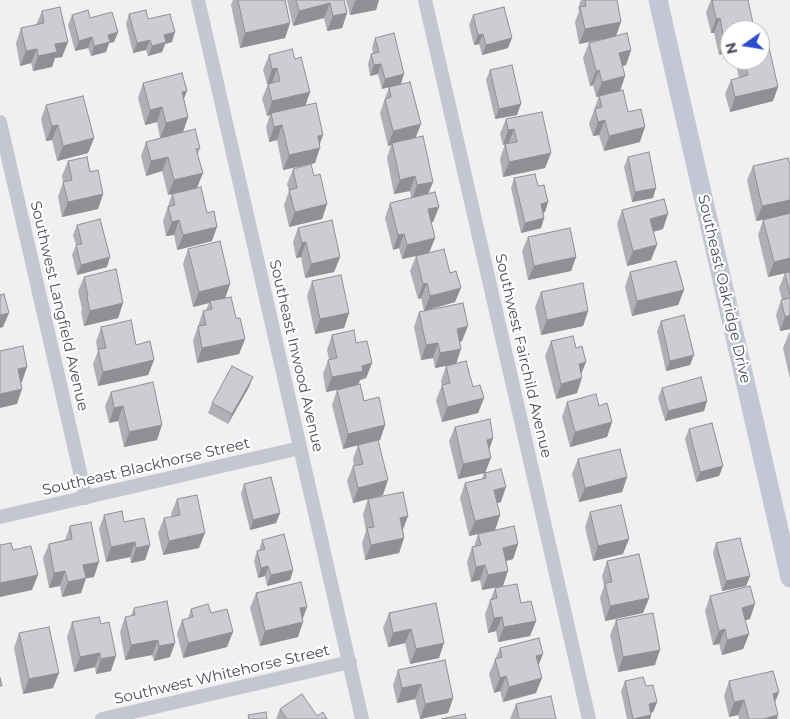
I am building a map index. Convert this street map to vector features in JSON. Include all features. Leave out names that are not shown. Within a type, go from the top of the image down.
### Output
[{"type":"street","name":"Southeast Inwood Avenue","points":[[198,0],[362,719]]},
{"type":"street","name":"Southwest Fairchild Avenue","points":[[425,0],[589,719]]},
{"type":"street","name":"Southeast Oakridge Drive","points":[[658,0],[790,578]]},
{"type":"street","name":"Southwest Langfield Avenue","points":[[0,122],[86,498]]},
{"type":"street","name":"Southeast Blackhorse Street","points":[[0,517],[300,448]]},
{"type":"street","name":"Southwest Whitehorse Street","points":[[102,719],[350,662]]},
{"type":"building","points":[[238,0],[285,0],[290,23],[245,33]]},
{"type":"building","points":[[296,0],[344,0],[347,13],[333,16],[330,3],[299,11]]},
{"type":"building","points":[[585,0],[617,0],[621,22],[585,29],[580,7],[586,6]]},
{"type":"building","points":[[712,0],[748,0],[752,20],[716,19]]},
{"type":"building","points":[[60,7],[68,42],[55,44],[57,52],[38,56],[37,49],[26,51],[21,28],[44,23],[42,11]]},
{"type":"building","points":[[504,7],[512,38],[486,45],[483,34],[478,35],[473,15]]},
{"type":"building","points":[[88,10],[90,18],[112,12],[118,32],[108,35],[110,42],[94,46],[92,37],[79,41],[72,15]]},
{"type":"building","points":[[146,10],[148,19],[170,14],[175,32],[164,35],[166,42],[152,46],[150,40],[137,43],[129,14]]},
{"type":"building","points":[[394,33],[404,74],[385,79],[381,64],[374,65],[371,54],[379,52],[375,38]]},
{"type":"building","points":[[627,33],[631,50],[619,53],[625,76],[602,82],[599,70],[596,71],[589,43]]},
{"type":"building","points":[[292,49],[295,59],[301,57],[310,92],[272,101],[268,84],[280,81],[277,68],[272,69],[269,55]]},
{"type":"building","points":[[770,52],[778,87],[735,97],[731,80],[748,75],[747,70],[770,70]]},
{"type":"building","points":[[512,65],[521,104],[499,109],[490,70]]},
{"type":"building","points":[[182,73],[187,91],[182,92],[188,117],[166,123],[162,107],[150,110],[143,83]]},
{"type":"building","points":[[410,82],[421,124],[393,131],[385,99],[391,97],[389,87]]},
{"type":"building","points":[[623,90],[628,112],[641,109],[645,127],[609,136],[605,120],[598,122],[595,109],[602,107],[599,96]]},
{"type":"building","points":[[83,96],[94,138],[63,146],[58,125],[52,126],[46,105]]},
{"type":"building","points":[[316,103],[323,135],[318,136],[320,148],[289,155],[282,125],[274,127],[271,113]]},
{"type":"building","points":[[542,112],[551,153],[509,162],[505,144],[517,142],[514,129],[508,130],[506,119]]},
{"type":"building","points":[[195,129],[200,148],[196,149],[203,173],[174,180],[168,157],[151,161],[146,142]]},
{"type":"building","points":[[423,136],[433,182],[417,185],[415,176],[400,180],[392,143]]},
{"type":"building","points":[[649,152],[656,188],[635,192],[628,157]]},
{"type":"building","points":[[87,157],[90,172],[98,170],[103,194],[68,202],[63,182],[72,180],[68,161]]},
{"type":"building","points":[[788,158],[790,165],[790,200],[762,206],[753,166]]},
{"type":"building","points":[[311,164],[314,176],[320,174],[327,204],[295,212],[289,190],[297,188],[293,169]]},
{"type":"building","points":[[535,174],[538,186],[544,185],[548,202],[541,204],[544,218],[525,223],[514,178]]},
{"type":"building","points":[[201,187],[207,213],[214,211],[217,227],[183,235],[179,220],[172,222],[168,207],[175,205],[172,194]]},
{"type":"building","points":[[435,192],[439,207],[428,209],[435,238],[407,245],[404,234],[398,235],[390,203]]},
{"type":"building","points":[[664,199],[668,214],[650,219],[657,245],[633,251],[622,210]]},
{"type":"building","points":[[790,213],[790,258],[774,262],[763,220]]},
{"type":"building","points":[[100,219],[110,257],[81,265],[76,245],[82,244],[77,225]]},
{"type":"building","points":[[332,220],[340,257],[311,264],[306,242],[302,243],[298,228]]},
{"type":"building","points":[[570,228],[576,257],[534,266],[528,237]]},
{"type":"building","points":[[220,241],[230,284],[199,292],[188,249]]},
{"type":"building","points":[[444,249],[450,273],[456,271],[461,288],[430,296],[427,283],[423,284],[416,256]]},
{"type":"building","points":[[676,261],[684,290],[637,301],[630,272]]},
{"type":"building","points":[[116,269],[123,303],[90,311],[84,277]]},
{"type":"building","points":[[790,272],[790,295],[785,273]]},
{"type":"building","points":[[341,275],[349,313],[320,319],[312,281]]},
{"type":"building","points":[[583,283],[588,311],[547,320],[541,292]]},
{"type":"building","points":[[4,294],[9,313],[0,315],[0,295]]},
{"type":"building","points":[[231,297],[236,318],[240,318],[245,339],[202,348],[198,326],[206,325],[203,311],[212,309],[210,301]]},
{"type":"building","points":[[790,298],[790,315],[785,317],[781,300]]},
{"type":"building","points":[[463,303],[468,326],[457,329],[461,349],[440,353],[438,343],[426,345],[419,312]]},
{"type":"building","points":[[684,315],[694,355],[670,361],[661,321]]},
{"type":"building","points":[[131,320],[136,345],[150,341],[154,360],[103,372],[98,349],[106,348],[101,327]]},
{"type":"building","points":[[354,330],[356,343],[367,341],[372,363],[362,366],[363,371],[332,377],[328,360],[337,358],[332,335]]},
{"type":"building","points":[[573,336],[576,348],[582,346],[586,362],[579,364],[582,378],[561,384],[551,341]]},
{"type":"building","points":[[23,346],[27,367],[18,369],[22,389],[0,394],[0,351]]},
{"type":"building","points":[[466,361],[473,387],[480,385],[484,398],[447,407],[442,385],[450,383],[446,366]]},
{"type":"building","points":[[232,366],[253,377],[232,414],[212,403]]},
{"type":"building","points":[[701,377],[707,401],[668,411],[662,388]]},
{"type":"building","points":[[153,382],[162,425],[129,432],[123,406],[114,408],[111,392]]},
{"type":"building","points":[[360,384],[364,401],[379,397],[385,425],[348,434],[337,390]]},
{"type":"building","points":[[596,394],[599,406],[607,403],[612,422],[575,432],[567,402]]},
{"type":"building","points":[[490,419],[493,438],[487,440],[491,458],[463,464],[455,427]]},
{"type":"building","points":[[712,423],[723,466],[700,472],[689,429]]},
{"type":"building","points":[[378,440],[388,480],[358,488],[353,466],[363,464],[358,445]]},
{"type":"building","points":[[620,449],[627,477],[585,488],[578,459]]},
{"type":"building","points":[[501,469],[506,487],[494,490],[500,515],[475,521],[465,483],[486,478],[485,473]]},
{"type":"building","points":[[271,477],[280,513],[253,520],[244,484]]},
{"type":"building","points":[[403,492],[408,516],[400,518],[404,538],[371,545],[367,528],[374,527],[368,499]]},
{"type":"building","points":[[197,495],[205,533],[169,541],[164,518],[180,515],[177,499]]},
{"type":"building","points":[[621,505],[629,539],[598,546],[590,512]]},
{"type":"building","points":[[122,511],[124,522],[144,518],[150,545],[136,548],[135,542],[111,547],[104,515]]},
{"type":"building","points":[[91,522],[99,562],[83,565],[86,578],[68,582],[65,571],[54,573],[49,544],[72,539],[70,526]]},
{"type":"building","points":[[514,526],[518,544],[503,548],[508,571],[488,575],[485,565],[476,567],[472,547],[481,545],[478,534]]},
{"type":"building","points":[[284,534],[293,570],[271,575],[268,566],[261,568],[257,551],[265,549],[262,540]]},
{"type":"building","points":[[740,538],[750,576],[726,581],[716,543]]},
{"type":"building","points":[[11,543],[13,550],[31,546],[38,575],[0,583],[0,545]]},
{"type":"building","points":[[639,554],[649,598],[610,606],[605,583],[612,582],[607,561]]},
{"type":"building","points":[[301,582],[307,607],[300,608],[303,622],[265,631],[256,593]]},
{"type":"building","points":[[517,584],[521,603],[531,601],[536,621],[504,627],[502,617],[494,618],[490,600],[497,598],[495,588]]},
{"type":"building","points":[[750,586],[755,604],[742,608],[749,634],[727,640],[725,629],[719,631],[710,596]]},
{"type":"building","points":[[167,601],[175,643],[159,646],[158,640],[131,645],[125,617],[135,615],[134,608]]},
{"type":"building","points":[[436,603],[444,643],[416,649],[411,629],[393,633],[389,613]]},
{"type":"building","points":[[208,604],[211,613],[227,609],[233,632],[188,643],[182,620],[193,617],[191,609]]},
{"type":"building","points":[[653,613],[660,650],[623,657],[616,620]]},
{"type":"building","points":[[99,617],[101,624],[109,622],[116,656],[101,659],[100,653],[80,657],[72,622]]},
{"type":"building","points":[[49,627],[59,673],[29,679],[19,633]]},
{"type":"building","points":[[539,638],[543,654],[536,656],[542,678],[509,687],[506,676],[500,678],[495,659],[502,657],[500,648]]},
{"type":"building","points":[[445,660],[453,698],[425,704],[421,684],[402,688],[398,670]]},
{"type":"building","points":[[773,671],[779,692],[773,694],[778,715],[763,719],[749,719],[744,700],[734,702],[729,681]]},
{"type":"building","points":[[643,677],[646,686],[653,685],[657,702],[649,704],[651,715],[633,719],[625,681]]},
{"type":"building","points":[[302,694],[317,716],[323,712],[327,719],[287,719],[280,709]]},
{"type":"building","points":[[551,696],[556,719],[519,719],[516,704]]},
{"type":"building","points":[[266,712],[267,719],[249,719],[248,715]]},
{"type":"building","points":[[465,714],[466,719],[441,719]]}]
